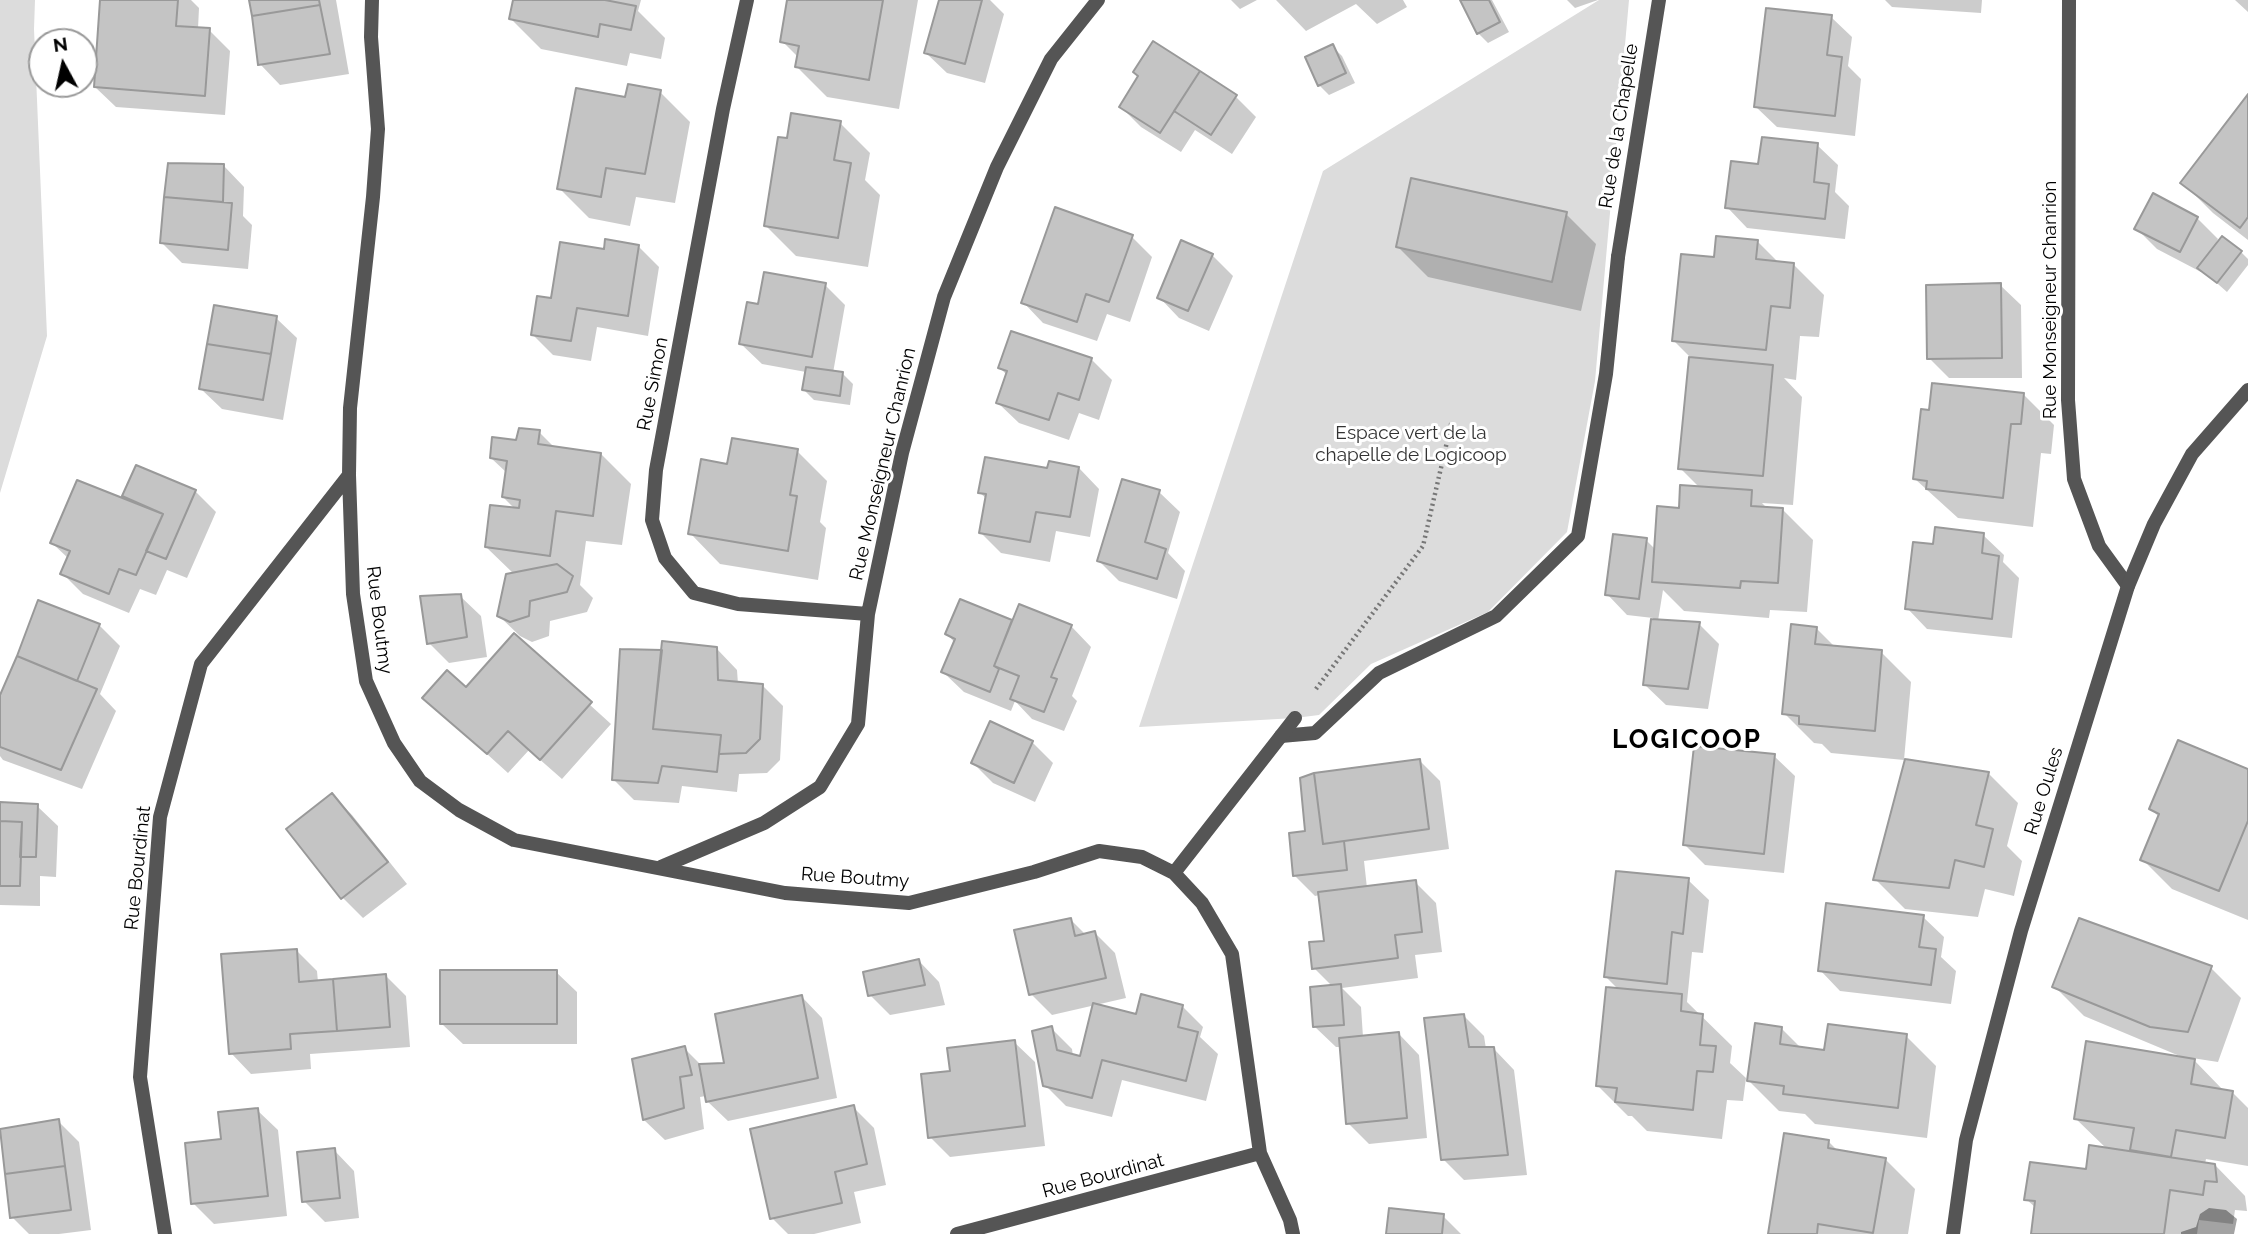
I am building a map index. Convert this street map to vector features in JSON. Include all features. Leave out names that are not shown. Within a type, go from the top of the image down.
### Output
[{"type":"street","name":"Rue Boutmy","points":[[372,0],[370,37],[378,129],[350,408],[353,594],[366,681],[394,743],[420,781],[459,810],[514,841],[785,892],[909,903],[1034,872],[1099,851],[1142,857],[1174,873],[1202,903],[1232,954],[1260,1153],[1290,1220],[1293,1234]]},
{"type":"street","name":"Rue Simon","points":[[747,0],[721,123],[656,470],[652,520],[665,558],[694,593],[738,604],[868,614]]},
{"type":"street","name":"Rue Monseigneur Chanrion","points":[[661,867],[764,823],[820,787],[858,724],[868,614],[902,453],[944,297],[997,167],[1051,59],[1098,0]]},
{"type":"street","name":"Rue de la Chapelle","points":[[1281,736],[1315,733],[1379,673],[1496,617],[1578,536],[1606,374],[1618,257],[1659,0]]},
{"type":"street","name":"Rue Monseigneur Chanrion","points":[[2069,0],[2068,400],[2074,479],[2099,546],[2128,586]]},
{"type":"street","name":"Rue Oules","points":[[1953,1234],[1966,1140],[2021,931],[2128,586],[2154,524],[2192,454],[2248,390]]},
{"type":"street","name":"Rue Bourdinat","points":[[165,1234],[140,1077],[160,817],[201,664],[349,475]]},
{"type":"street","points":[[1174,873],[1295,718]]},
{"type":"street","name":"Rue Bourdinat","points":[[957,1234],[1260,1153]]},
{"type":"path","points":[[1295,718],[1423,546],[1452,420]]},
{"type":"green space","points":[[0,0],[35,0],[34,28],[28,28],[28,98],[37,98],[47,336],[0,493]]},
{"type":"green space","name":"Espace vert de la chapelle de Logicoop","points":[[1599,0],[1629,0],[1595,381],[1567,532],[1488,612],[1371,664],[1319,715],[1139,727],[1323,171]]},
{"type":"shaded area","points":[[2209,1208],[2226,1210],[2237,1219],[2234,1234],[2181,1234],[2196,1227],[2200,1214]]},
{"type":"building","points":[[100,0],[178,0],[176,26],[210,28],[205,96],[98,87]]},
{"type":"building","points":[[249,0],[319,0],[320,5],[252,16]]},
{"type":"building","points":[[513,0],[605,0],[636,6],[631,30],[600,24],[598,37],[509,19]]},
{"type":"building","points":[[787,0],[883,0],[869,80],[795,67],[799,46],[780,42]]},
{"type":"building","points":[[939,0],[982,0],[965,64],[924,53]]},
{"type":"building","points":[[1460,0],[1489,0],[1500,22],[1477,34]]},
{"type":"building","points":[[320,5],[330,54],[258,65],[252,16]]},
{"type":"building","points":[[1766,8],[1832,15],[1827,55],[1842,57],[1835,116],[1754,107]]},
{"type":"building","points":[[1153,41],[1200,71],[1160,133],[1119,107],[1138,76],[1133,72]]},
{"type":"building","points":[[1333,44],[1346,73],[1318,86],[1305,57]]},
{"type":"building","points":[[1200,71],[1237,95],[1211,135],[1174,111]]},
{"type":"building","points":[[628,84],[661,90],[645,174],[606,168],[601,197],[557,189],[576,88],[625,97]]},
{"type":"building","points":[[2248,94],[2248,217],[2240,228],[2180,183]]},
{"type":"building","points":[[791,113],[841,121],[834,160],[851,163],[838,238],[764,226],[778,137],[787,138]]},
{"type":"building","points":[[1762,137],[1818,143],[1814,182],[1829,184],[1825,219],[1725,208],[1731,161],[1758,164]]},
{"type":"building","points":[[168,163],[224,164],[223,202],[164,197]]},
{"type":"building","points":[[1411,178],[1567,212],[1552,282],[1396,247]]},
{"type":"building","points":[[2153,193],[2198,217],[2180,252],[2134,229]]},
{"type":"building","points":[[164,197],[232,203],[228,250],[160,243]]},
{"type":"building","points":[[1055,207],[1133,235],[1109,302],[1086,294],[1077,322],[1021,303]]},
{"type":"building","points":[[1716,236],[1758,240],[1756,259],[1794,263],[1790,308],[1771,306],[1766,350],[1672,341],[1681,254],[1714,257]]},
{"type":"building","points":[[2222,236],[2242,251],[2217,283],[2197,268]]},
{"type":"building","points":[[605,239],[639,245],[628,316],[577,308],[571,341],[531,335],[537,296],[551,298],[560,242],[604,249]]},
{"type":"building","points":[[1181,240],[1213,254],[1188,311],[1157,298]]},
{"type":"building","points":[[764,272],[826,283],[812,357],[739,344],[747,302],[758,304]]},
{"type":"building","points":[[2001,283],[2002,358],[1927,359],[1926,285]]},
{"type":"building","points":[[214,305],[277,316],[271,354],[207,344]]},
{"type":"building","points":[[1011,331],[1092,358],[1079,400],[1058,393],[1049,420],[996,403],[1007,371],[998,368]]},
{"type":"building","points":[[207,344],[271,354],[263,400],[199,389]]},
{"type":"building","points":[[1689,357],[1773,365],[1763,476],[1678,469]]},
{"type":"building","points":[[806,367],[843,372],[840,396],[802,390]]},
{"type":"building","points":[[1932,383],[2024,393],[2021,424],[2011,424],[2003,498],[1926,489],[1927,481],[1913,479],[1921,409],[1929,410]]},
{"type":"building","points":[[519,428],[540,430],[538,444],[601,453],[593,516],[556,511],[550,556],[485,547],[490,505],[519,508],[520,500],[502,497],[507,461],[490,458],[492,437],[516,440]]},
{"type":"building","points":[[732,438],[798,449],[790,495],[797,496],[788,551],[688,534],[701,459],[727,464]]},
{"type":"building","points":[[985,457],[1047,468],[1049,461],[1079,467],[1070,517],[1036,512],[1030,542],[979,533],[986,494],[978,493]]},
{"type":"building","points":[[136,465],[196,490],[166,559],[146,551],[163,514],[122,496]]},
{"type":"building","points":[[1122,479],[1160,490],[1145,542],[1166,549],[1157,579],[1097,561]]},
{"type":"building","points":[[77,480],[163,514],[136,575],[119,569],[109,594],[60,574],[70,551],[50,543]]},
{"type":"building","points":[[1680,485],[1752,490],[1751,506],[1783,508],[1778,583],[1741,581],[1740,588],[1652,582],[1657,506],[1679,508]]},
{"type":"building","points":[[1935,527],[1984,533],[1982,553],[1999,556],[1992,619],[1905,609],[1913,542],[1933,544]]},
{"type":"building","points":[[1613,534],[1647,538],[1639,599],[1605,595]]},
{"type":"building","points":[[557,564],[573,576],[567,592],[530,601],[529,616],[510,622],[497,616],[506,574]]},
{"type":"building","points":[[461,594],[467,637],[427,644],[420,596]]},
{"type":"building","points":[[960,599],[1012,620],[994,666],[999,669],[990,692],[941,672],[955,639],[945,634]]},
{"type":"building","points":[[38,600],[100,624],[77,681],[17,656]]},
{"type":"building","points":[[1019,604],[1072,625],[1051,677],[1057,679],[1044,712],[1010,699],[1019,676],[994,666]]},
{"type":"building","points":[[1651,619],[1700,622],[1688,689],[1643,685]]},
{"type":"building","points":[[1791,624],[1817,627],[1815,644],[1882,650],[1875,731],[1799,724],[1799,716],[1782,714]]},
{"type":"building","points":[[514,633],[592,702],[540,760],[508,731],[487,754],[422,698],[447,670],[466,687]]},
{"type":"building","points":[[662,641],[717,647],[718,680],[763,684],[760,739],[746,753],[719,754],[721,735],[653,729]]},
{"type":"building","points":[[620,649],[662,650],[653,729],[721,735],[717,772],[662,766],[658,783],[612,780]]},
{"type":"building","points":[[17,656],[97,689],[61,770],[0,747],[0,695]]},
{"type":"building","points":[[990,721],[1033,741],[1014,783],[971,763]]},
{"type":"building","points":[[2178,740],[2248,769],[2248,821],[2219,891],[2140,860],[2159,814],[2149,809]]},
{"type":"building","points":[[1694,746],[1775,754],[1764,854],[1683,845]]},
{"type":"building","points":[[1420,759],[1429,829],[1323,844],[1314,773]]},
{"type":"building","points":[[1905,759],[1989,772],[1976,825],[1993,829],[1984,867],[1955,860],[1949,888],[1873,880]]},
{"type":"building","points":[[1314,773],[1323,844],[1344,841],[1347,870],[1293,876],[1289,833],[1305,831],[1300,778]]},
{"type":"building","points":[[332,793],[388,862],[341,899],[286,829]]},
{"type":"building","points":[[0,802],[38,804],[36,857],[20,857],[22,822],[0,821]]},
{"type":"building","points":[[0,821],[22,822],[20,886],[0,886]]},
{"type":"building","points":[[1616,871],[1689,878],[1683,934],[1672,932],[1667,984],[1604,977]]},
{"type":"building","points":[[1416,880],[1422,932],[1395,935],[1398,958],[1312,969],[1309,942],[1324,941],[1318,892]]},
{"type":"building","points":[[1826,903],[1924,915],[1919,947],[1936,949],[1931,985],[1818,971]]},
{"type":"building","points":[[1071,918],[1075,936],[1095,931],[1106,978],[1029,995],[1014,930]]},
{"type":"building","points":[[2079,918],[2212,966],[2188,1032],[2150,1027],[2052,987]]},
{"type":"building","points":[[297,949],[299,982],[333,979],[337,1031],[290,1034],[291,1049],[229,1054],[221,954]]},
{"type":"building","points":[[919,959],[925,985],[868,996],[863,972]]},
{"type":"building","points":[[440,970],[557,970],[557,1024],[440,1024]]},
{"type":"building","points":[[386,974],[390,1027],[337,1031],[333,979]]},
{"type":"building","points":[[1341,984],[1344,1025],[1313,1027],[1310,987]]},
{"type":"building","points":[[1606,987],[1682,994],[1681,1011],[1703,1014],[1700,1045],[1716,1046],[1713,1072],[1697,1071],[1693,1110],[1615,1102],[1617,1088],[1596,1086]]},
{"type":"building","points":[[1141,994],[1183,1005],[1178,1027],[1198,1032],[1186,1081],[1102,1060],[1092,1098],[1043,1086],[1032,1031],[1052,1026],[1057,1050],[1080,1056],[1093,1003],[1136,1014]]},
{"type":"building","points":[[802,995],[818,1078],[706,1102],[699,1064],[724,1063],[715,1014]]},
{"type":"building","points":[[1464,1014],[1469,1047],[1494,1047],[1508,1155],[1441,1160],[1424,1018]]},
{"type":"building","points":[[1755,1023],[1782,1027],[1780,1044],[1824,1050],[1828,1024],[1907,1034],[1898,1108],[1783,1094],[1784,1086],[1747,1081]]},
{"type":"building","points":[[1399,1032],[1407,1118],[1346,1124],[1339,1038]]},
{"type":"building","points":[[1015,1040],[1025,1126],[928,1138],[921,1074],[950,1071],[947,1048]]},
{"type":"building","points":[[2086,1041],[2195,1059],[2191,1084],[2233,1091],[2225,1138],[2176,1130],[2171,1157],[2130,1150],[2134,1128],[2074,1119]]},
{"type":"building","points":[[685,1046],[692,1075],[680,1077],[684,1108],[643,1120],[632,1059]]},
{"type":"building","points":[[854,1105],[867,1164],[835,1172],[842,1203],[770,1219],[750,1129]]},
{"type":"building","points":[[258,1108],[268,1196],[191,1204],[185,1143],[221,1139],[218,1112]]},
{"type":"building","points":[[59,1119],[65,1166],[5,1174],[0,1129]]},
{"type":"building","points":[[1784,1133],[1829,1140],[1828,1148],[1886,1158],[1873,1233],[1818,1224],[1817,1234],[1768,1234]]},
{"type":"building","points":[[2089,1145],[2215,1164],[2217,1182],[2205,1181],[2203,1195],[2170,1190],[2164,1234],[2031,1234],[2035,1201],[2024,1200],[2030,1162],[2086,1169]]},
{"type":"building","points":[[335,1148],[340,1198],[302,1202],[297,1152]]},
{"type":"building","points":[[65,1166],[71,1210],[10,1218],[5,1174]]},
{"type":"building","points":[[1389,1208],[1444,1214],[1442,1234],[1386,1234]]},
{"type":"district","name":"LOGICOOP","points":[[1687,740]]}]
